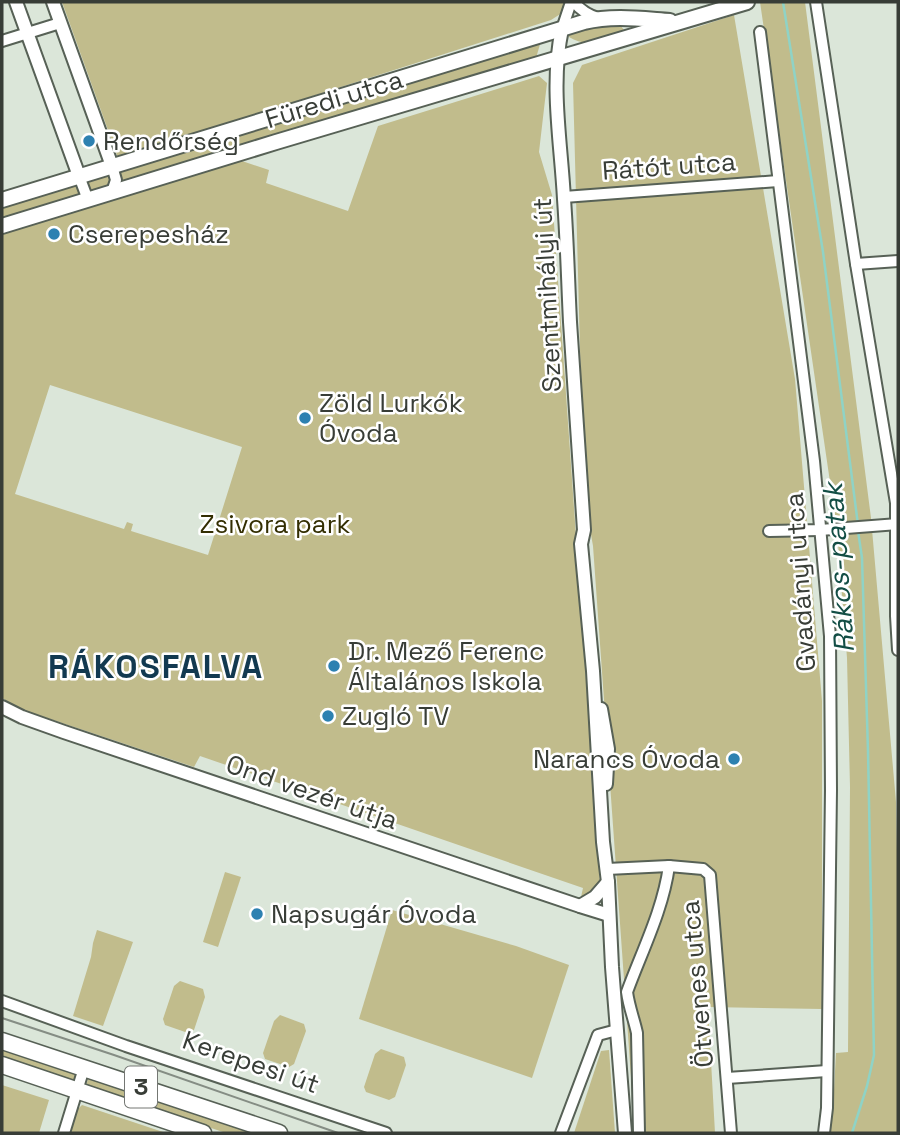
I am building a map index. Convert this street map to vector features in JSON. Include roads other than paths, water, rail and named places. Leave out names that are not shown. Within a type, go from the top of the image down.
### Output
[{"type":"main road","name":"Füredi utca","points":[[2,226],[747,2]]},
{"type":"main road","name":"Füredi utca","points":[[2,200],[598,18],[681,21]]},
{"type":"main road","name":"3","points":[[2,1041],[279,1133]]},
{"type":"main road","name":"3","points":[[2,1065],[203,1133]]},
{"type":"street","points":[[16,2],[88,200]]},
{"type":"street","points":[[53,2],[113,166],[116,180],[112,192]]},
{"type":"street","points":[[562,29],[572,2],[587,15],[598,18]]},
{"type":"street","points":[[816,2],[895,503],[898,650]]},
{"type":"street","points":[[2,41],[61,23]]},
{"type":"street","name":"Szentmihályi út","points":[[562,29],[556,69],[558,137],[584,530],[581,544],[594,681],[604,718],[608,750],[607,782],[600,802],[625,1133]]},
{"type":"street","name":"Gvadányi utca","points":[[760,32],[814,461],[830,636],[831,790],[827,1108],[824,1133]]},
{"type":"street","name":"Rátót utca","points":[[564,197],[778,181]]},
{"type":"street","points":[[856,264],[898,261]]},
{"type":"street","points":[[769,531],[897,524]]},
{"type":"street","name":"Ond vezér útja","points":[[2,707],[35,722],[609,915]]},
{"type":"street","points":[[580,906],[595,897],[607,876],[669,866],[659,910],[627,992],[637,1033],[639,1133]]},
{"type":"street","name":"Ötvenes utca","points":[[669,866],[703,869],[710,875],[731,1133]]},
{"type":"street","name":"Kerepesi út","points":[[2,1001],[386,1133]]},
{"type":"street","points":[[561,1133],[598,1035],[617,1030]]},
{"type":"street","points":[[64,1133],[84,1068]]},
{"type":"street","points":[[727,1078],[827,1070]]},
{"type":"waterway","name":"Rákos-patak","points":[[783,2],[823,252],[858,525]]},
{"type":"waterway","name":"Rákos-patak","points":[[852,1133],[874,1055],[868,751],[862,558],[858,531]]},
{"type":"tram line","points":[[2,1018],[338,1133]]},
{"type":"place","name":"Rendőrség","points":[[89,141]]},
{"type":"place","name":"Cserepesház","points":[[54,234]]},
{"type":"place","name":"Zöld Lurkók Óvoda","points":[[305,418]]},
{"type":"place","name":"Dr. Mező Ferenc Általános Iskola","points":[[334,666]]},
{"type":"place","name":"Zugló TV","points":[[328,716]]},
{"type":"place","name":"Narancs Óvoda","points":[[734,759]]},
{"type":"place","name":"Napsugár Óvoda","points":[[257,914]]},
{"type":"district","name":"RÁKOSFALVA","points":[[156,666]]},
{"type":"park label","name":"Zsivora park","points":[[275,524]]}]
